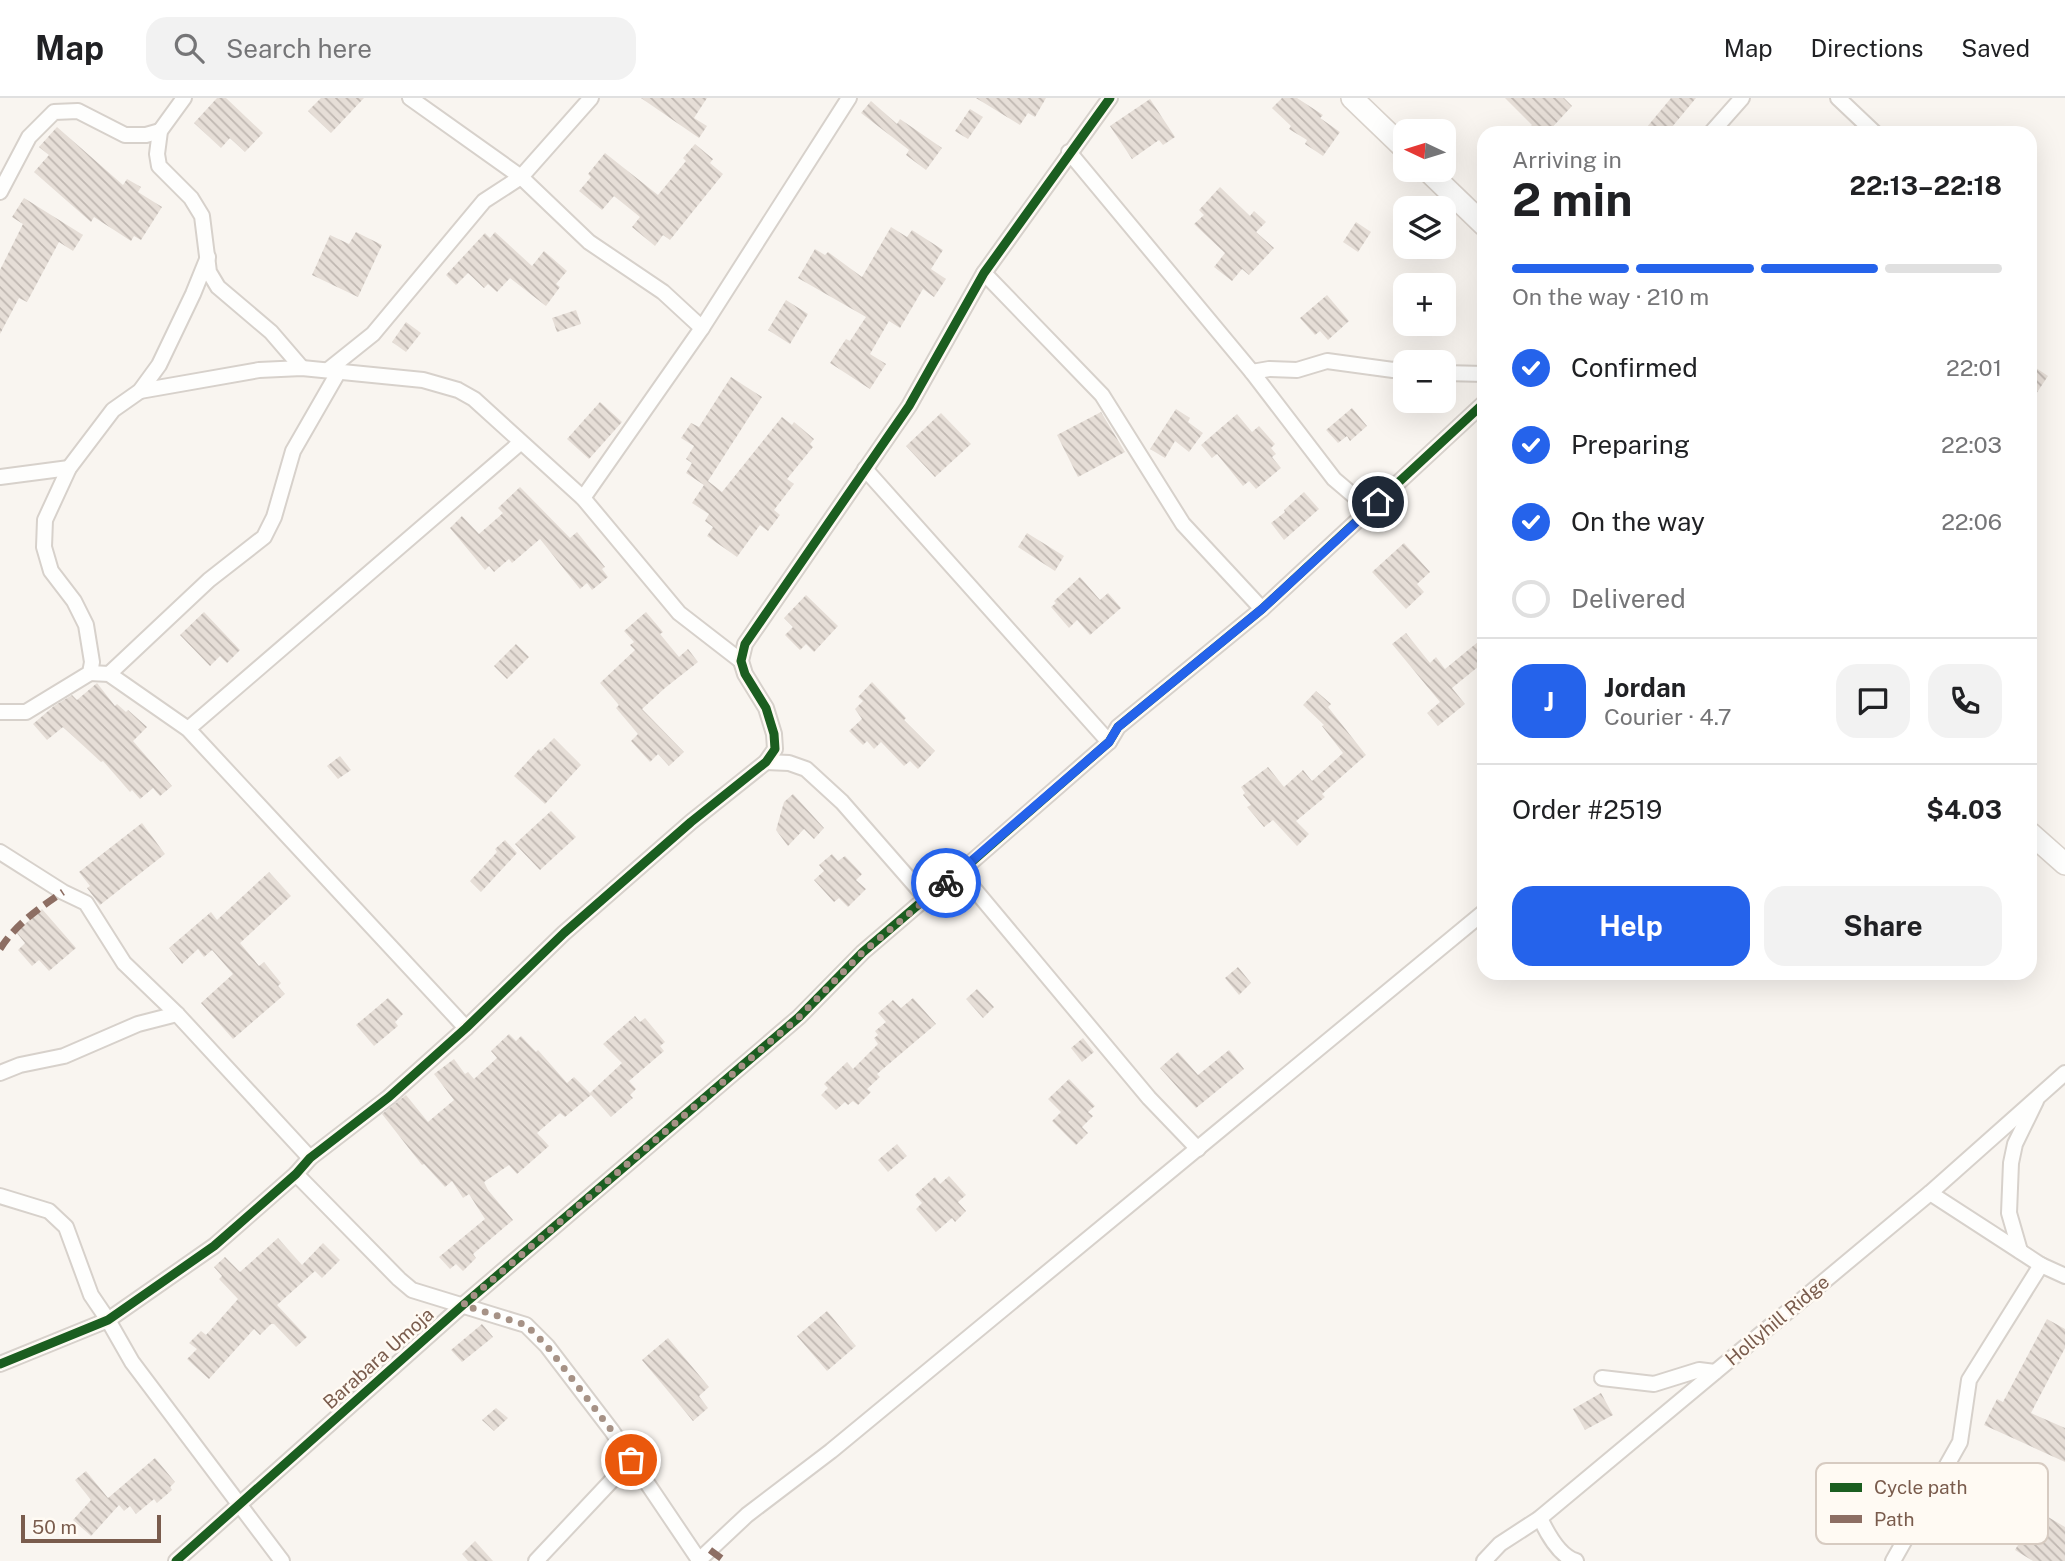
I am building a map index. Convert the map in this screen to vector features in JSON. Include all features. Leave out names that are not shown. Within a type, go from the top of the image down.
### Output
[{"type":"street","points":[[62,98],[78,111],[125,135],[146,135],[160,131]]},
{"type":"street","points":[[184,98],[160,131],[157,155],[159,166],[191,198],[202,216],[209,272],[218,287],[271,332],[302,368]]},
{"type":"street","points":[[410,98],[521,177],[589,242],[663,292],[702,328]]},
{"type":"street","points":[[109,674],[209,580],[264,537],[274,517],[293,451],[334,370],[373,334],[484,201],[521,177],[591,98]]},
{"type":"street","points":[[583,498],[702,328],[849,98]]},
{"type":"street","points":[[0,1364],[108,1320],[214,1246],[296,1174],[310,1158],[389,1097],[466,1028],[574,924],[691,821],[766,762],[775,749],[775,734],[766,709],[745,674],[741,661],[746,644],[909,406],[984,273],[1110,98]]},
{"type":"street","points":[[1352,98],[1393,137]]},
{"type":"street","points":[[1717,126],[1742,98]]},
{"type":"street","points":[[1838,98],[1868,126]]},
{"type":"street","points":[[0,191],[29,138],[54,112],[78,111]]},
{"type":"street","points":[[1069,152],[1252,372],[1334,479],[1354,496],[1378,502]]},
{"type":"street","points":[[1439,182],[1477,218]]},
{"type":"street","points":[[90,673],[92,662],[86,625],[74,601],[51,571],[44,547],[46,520],[69,468],[113,410],[140,391],[159,365],[194,294],[208,257]]},
{"type":"street","points":[[984,273],[1102,395],[1183,524],[1262,609]]},
{"type":"street","points":[[1252,372],[1269,369],[1297,370],[1327,361],[1393,370]]},
{"type":"street","points":[[140,391],[259,370],[302,368],[423,380],[458,390],[474,399],[583,498],[679,612],[741,661]]},
{"type":"street","points":[[1456,373],[1477,374]]},
{"type":"street","name":"Barabara Umoja","points":[[176,1561],[463,1305],[799,1017],[863,952],[960,872],[1109,742],[1118,727],[1262,609],[1477,410]]},
{"type":"street","points":[[188,729],[520,443]]},
{"type":"street","points":[[0,477],[69,468]]},
{"type":"street","points":[[865,469],[1109,742]]},
{"type":"street","points":[[0,712],[26,712],[90,673],[109,674],[188,729],[466,1028]]},
{"type":"street","points":[[775,749],[789,763]]},
{"type":"street","points":[[766,762],[789,763],[806,769],[842,802],[926,898]]},
{"type":"street","points":[[2037,839],[2065,864]]},
{"type":"street","points":[[0,852],[63,892],[86,903],[124,963],[177,1014],[310,1158]]},
{"type":"street","points":[[960,872],[1149,1098],[1198,1149]]},
{"type":"street","points":[[296,1174],[412,1290],[526,1325],[547,1346],[612,1431],[699,1560],[747,1515],[831,1451],[1477,918]]},
{"type":"street","points":[[0,1073],[20,1065],[64,1056],[138,1024],[177,1014]]},
{"type":"street","name":"Hollyhill Ridge","points":[[1484,1561],[1500,1544],[1541,1518],[1930,1193],[2065,1073]]},
{"type":"street","points":[[2020,1251],[2009,1213],[2011,1163],[2015,1144],[2039,1095]]},
{"type":"street","points":[[1930,1193],[2041,1265],[2065,1276]]},
{"type":"street","points":[[0,1196],[49,1211],[66,1227],[91,1295],[132,1362],[242,1504],[282,1561]]},
{"type":"street","points":[[1948,1463],[1960,1442],[1969,1380],[2041,1265]]},
{"type":"street","points":[[1602,1378],[1654,1384],[1699,1370],[1715,1372]]},
{"type":"street","points":[[536,1561],[631,1460]]},
{"type":"street","points":[[1541,1518],[1548,1534],[1570,1559],[1576,1561]]},
{"type":"street","points":[[1893,1561],[1903,1544]]},
{"type":"building","points":[[217,98],[226,98],[263,133],[245,152],[230,138],[221,148],[194,123]]},
{"type":"building","points":[[321,98],[364,98],[331,133],[308,111]]},
{"type":"building","points":[[641,98],[707,98],[694,118],[707,126],[699,138]]},
{"type":"building","points":[[976,98],[1046,98],[1035,117],[1028,113],[1020,125]]},
{"type":"building","points":[[1282,98],[1297,98],[1323,115],[1320,118],[1340,132],[1323,156],[1305,144],[1307,140],[1289,129],[1291,126],[1272,108]]},
{"type":"building","points":[[1505,98],[1564,98],[1572,106],[1553,126],[1532,125]]},
{"type":"building","points":[[1671,98],[1696,98],[1673,126],[1648,126]]},
{"type":"building","points":[[1150,99],[1175,137],[1163,145],[1159,140],[1132,159],[1110,126]]},
{"type":"building","points":[[871,101],[897,124],[900,119],[942,148],[926,170],[906,155],[909,150],[861,113]]},
{"type":"building","points":[[970,109],[983,117],[968,139],[955,131]]},
{"type":"building","points":[[57,127],[123,185],[127,179],[141,187],[138,192],[162,207],[141,240],[134,236],[131,241],[94,217],[91,222],[34,172],[49,155],[39,147]]},
{"type":"building","points":[[695,144],[713,159],[710,163],[723,174],[670,240],[663,235],[655,246],[632,227],[640,217],[614,196],[602,210],[579,191],[591,177],[588,174],[605,153],[658,195],[686,161],[683,158]]},
{"type":"building","points":[[1220,187],[1250,216],[1254,211],[1266,222],[1256,232],[1274,248],[1249,275],[1242,269],[1232,281],[1214,267],[1225,253],[1194,224],[1204,215],[1199,210]]},
{"type":"building","points":[[24,198],[83,235],[73,251],[59,242],[27,302],[19,298],[0,334],[0,270],[23,224],[12,217]]},
{"type":"building","points":[[1356,222],[1371,232],[1358,252],[1343,242]]},
{"type":"building","points":[[891,227],[907,237],[912,230],[943,250],[931,269],[946,279],[934,297],[923,289],[900,328],[889,321],[870,354],[886,364],[870,389],[830,363],[846,339],[850,341],[866,317],[798,278],[815,249],[825,255],[828,252],[862,277]]},
{"type":"building","points":[[356,232],[382,245],[358,297],[312,275],[330,235],[349,244]]},
{"type":"building","points":[[495,232],[532,266],[544,251],[567,271],[556,284],[560,287],[546,306],[510,278],[497,292],[488,284],[484,288],[468,273],[456,285],[446,275],[485,233],[490,238]]},
{"type":"building","points":[[1327,295],[1349,321],[1328,340],[1320,331],[1315,335],[1300,318]]},
{"type":"building","points":[[786,300],[808,314],[790,344],[768,330]]},
{"type":"building","points":[[576,310],[581,324],[557,332],[552,318]]},
{"type":"building","points":[[406,322],[421,333],[406,352],[392,342]]},
{"type":"building","points":[[2037,369],[2048,376],[2037,392]]},
{"type":"building","points":[[731,377],[762,397],[708,481],[722,492],[782,417],[792,425],[794,422],[814,439],[810,444],[813,447],[787,479],[794,484],[774,510],[780,515],[768,531],[760,525],[737,557],[707,536],[713,527],[705,521],[709,514],[692,503],[704,485],[686,473],[692,463],[686,459],[694,446],[681,438],[691,423],[699,427]]},
{"type":"building","points":[[600,402],[622,422],[589,459],[567,439]]},
{"type":"building","points":[[1352,408],[1367,426],[1350,441],[1347,436],[1338,443],[1326,430]]},
{"type":"building","points":[[1176,409],[1190,418],[1188,422],[1203,433],[1189,452],[1175,441],[1165,458],[1150,449]]},
{"type":"building","points":[[1101,412],[1125,452],[1078,477],[1057,435]]},
{"type":"building","points":[[941,413],[971,444],[935,477],[906,446]]},
{"type":"building","points":[[1237,414],[1252,432],[1259,426],[1275,444],[1271,448],[1276,454],[1272,457],[1281,468],[1256,489],[1249,481],[1243,486],[1217,454],[1212,458],[1201,445]]},
{"type":"building","points":[[520,487],[570,538],[577,532],[605,567],[602,569],[608,577],[592,590],[587,583],[580,589],[540,539],[512,563],[509,559],[494,572],[489,566],[485,570],[450,528],[462,516],[479,534],[503,513],[498,508]]},
{"type":"building","points":[[1304,492],[1319,509],[1284,540],[1271,523]]},
{"type":"building","points":[[1027,533],[1064,556],[1055,571],[1018,547]]},
{"type":"building","points":[[1404,543],[1430,572],[1417,584],[1424,592],[1406,609],[1372,572]]},
{"type":"building","points":[[1080,577],[1100,600],[1108,593],[1121,608],[1090,635],[1077,620],[1069,628],[1051,607]]},
{"type":"building","points":[[806,595],[838,626],[814,652],[806,644],[800,650],[785,635],[793,627],[784,618]]},
{"type":"building","points":[[204,612],[240,650],[227,663],[220,656],[210,666],[180,635]]},
{"type":"building","points":[[646,612],[679,657],[688,649],[698,662],[642,709],[684,752],[669,766],[658,754],[650,762],[631,741],[638,734],[616,708],[619,705],[600,683],[635,650],[630,645],[634,642],[624,631]]},
{"type":"building","points":[[1406,633],[1430,663],[1436,657],[1445,669],[1477,643],[1477,668],[1452,688],[1465,704],[1438,726],[1427,713],[1440,702],[1392,644]]},
{"type":"building","points":[[516,644],[529,657],[507,679],[494,666]]},
{"type":"building","points":[[872,682],[935,751],[918,769],[910,761],[904,766],[881,742],[874,749],[867,741],[863,745],[849,731],[862,719],[855,709],[863,701],[858,697]]},
{"type":"building","points":[[97,683],[115,706],[117,704],[126,712],[128,710],[147,727],[133,741],[172,786],[160,796],[153,788],[140,799],[132,790],[130,792],[103,761],[63,727],[47,740],[33,724],[54,706],[72,695],[77,700]]},
{"type":"building","points":[[1316,691],[1331,704],[1328,707],[1366,755],[1322,794],[1325,797],[1296,821],[1309,834],[1297,846],[1273,820],[1264,827],[1247,807],[1251,805],[1243,795],[1245,793],[1241,787],[1268,767],[1284,787],[1303,770],[1312,781],[1343,753],[1322,726],[1324,725],[1303,705]]},
{"type":"building","points":[[554,738],[581,765],[545,804],[514,776],[539,749],[541,751]]},
{"type":"building","points":[[340,756],[351,770],[338,779],[327,766]]},
{"type":"building","points":[[793,794],[824,828],[814,839],[804,829],[788,846],[776,830],[784,802]]},
{"type":"building","points":[[551,811],[576,837],[540,870],[515,844]]},
{"type":"building","points":[[142,823],[165,854],[100,905],[79,872]]},
{"type":"building","points":[[505,840],[517,853],[481,892],[470,881]]},
{"type":"building","points":[[832,854],[838,861],[845,856],[862,874],[856,880],[866,889],[848,907],[839,898],[834,902],[814,880],[824,871],[819,865]]},
{"type":"building","points":[[269,872],[291,896],[240,943],[259,966],[264,962],[281,983],[278,986],[285,994],[233,1039],[201,1003],[233,974],[212,950],[204,957],[198,949],[182,964],[169,948],[211,912],[217,920]]},
{"type":"building","points":[[42,909],[76,948],[49,971],[39,960],[32,966],[18,950],[25,943],[16,932]]},
{"type":"building","points":[[1238,967],[1251,983],[1239,995],[1225,978]]},
{"type":"building","points":[[977,989],[994,1007],[983,1018],[966,999]]},
{"type":"building","points":[[388,998],[403,1014],[395,1022],[398,1026],[374,1046],[356,1025]]},
{"type":"building","points":[[913,998],[936,1024],[877,1074],[880,1077],[867,1089],[871,1092],[858,1105],[853,1101],[848,1105],[845,1102],[836,1110],[821,1095],[828,1088],[824,1084],[847,1062],[853,1069],[878,1044],[874,1038],[878,1035],[875,1031],[886,1022],[878,1013],[893,1000],[901,1008]]},
{"type":"building","points":[[635,1016],[640,1022],[645,1018],[665,1042],[660,1046],[664,1051],[629,1081],[636,1089],[630,1095],[633,1098],[611,1117],[591,1095],[565,1117],[560,1113],[537,1133],[549,1146],[517,1174],[509,1165],[484,1182],[513,1220],[473,1254],[476,1258],[463,1271],[456,1264],[450,1269],[439,1257],[485,1219],[469,1194],[463,1198],[452,1181],[445,1187],[424,1164],[422,1165],[382,1114],[406,1095],[428,1122],[454,1100],[434,1074],[454,1059],[465,1074],[468,1072],[474,1079],[497,1058],[491,1051],[509,1034],[516,1041],[521,1036],[536,1052],[538,1050],[567,1083],[574,1077],[590,1093],[622,1063],[603,1044]]},
{"type":"building","points":[[1083,1038],[1094,1052],[1082,1062],[1071,1048]]},
{"type":"building","points":[[1229,1050],[1244,1069],[1196,1108],[1160,1068],[1178,1052],[1198,1075]]},
{"type":"building","points":[[1069,1079],[1095,1106],[1088,1112],[1093,1116],[1082,1127],[1088,1133],[1076,1145],[1052,1121],[1061,1112],[1048,1099]]},
{"type":"building","points":[[897,1144],[907,1156],[888,1172],[878,1160]]},
{"type":"building","points":[[949,1176],[966,1195],[958,1202],[966,1211],[955,1222],[952,1218],[936,1232],[916,1209],[922,1203],[915,1195],[935,1177],[940,1184]]},
{"type":"building","points":[[278,1238],[302,1265],[323,1243],[340,1260],[322,1278],[315,1271],[277,1305],[307,1337],[296,1347],[274,1324],[260,1335],[254,1329],[209,1379],[187,1359],[197,1349],[189,1343],[201,1331],[206,1335],[238,1299],[219,1279],[222,1276],[214,1267],[225,1257],[240,1272]]},
{"type":"building","points":[[827,1311],[856,1346],[827,1371],[797,1336]]},
{"type":"building","points":[[2047,1319],[2065,1329],[2065,1348],[2031,1413],[2065,1428],[2065,1462],[1984,1425],[1997,1399],[2003,1402]]},
{"type":"building","points":[[482,1324],[493,1337],[462,1362],[451,1350]]},
{"type":"building","points":[[668,1338],[709,1387],[699,1396],[708,1408],[693,1421],[642,1360]]},
{"type":"building","points":[[1601,1393],[1613,1415],[1585,1430],[1573,1409]]},
{"type":"building","points":[[496,1408],[508,1418],[494,1431],[482,1420]]},
{"type":"building","points":[[155,1458],[175,1482],[170,1487],[172,1490],[157,1503],[154,1499],[136,1514],[130,1506],[124,1511],[119,1505],[91,1536],[73,1520],[91,1500],[75,1480],[86,1471],[108,1498]]},
{"type":"building","points":[[2048,1517],[2065,1527],[2065,1561],[2033,1561],[2015,1550],[2019,1544],[2048,1544]]},
{"type":"building","points":[[475,1541],[493,1561],[468,1561],[462,1554]]},
{"type":"marked path","points":[[0,949],[21,924],[63,892]]},
{"type":"marked path","points":[[710,1550],[725,1561]]},
{"type":"cycle path","points":[[0,1364],[108,1320],[214,1246],[296,1174],[310,1158],[389,1097],[466,1028],[564,933],[691,822],[766,762],[775,749],[774,734],[766,708],[745,674],[741,661],[745,644],[909,406],[984,273],[1110,98]]},
{"type":"cycle path","points":[[176,1561],[463,1305],[799,1017],[863,952],[960,872],[1109,742],[1118,727],[1262,609],[1477,409]]},
{"type":"way so far","points":[[631,1460],[547,1346],[526,1325],[463,1305],[799,1017],[863,952],[946,883]]},
{"type":"route","points":[[946,883],[1109,742],[1118,727],[1262,609],[1378,502]]}]
